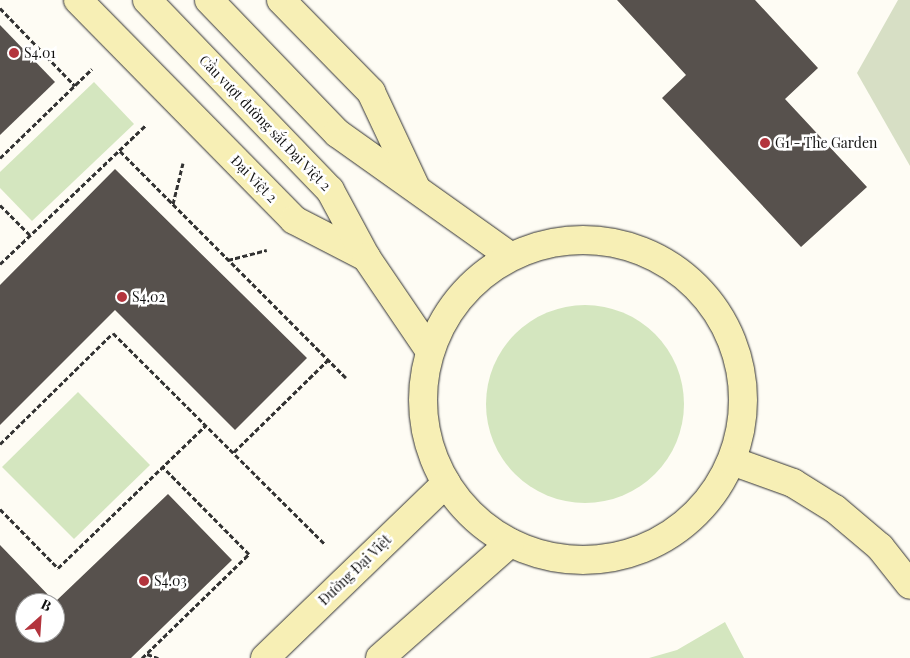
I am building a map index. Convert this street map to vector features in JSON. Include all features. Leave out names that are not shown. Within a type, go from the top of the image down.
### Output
[{"type":"street","name":"Đại Việt 2","points":[[78,0],[294,220],[366,257],[430,351]]},
{"type":"street","name":"Cầu vượt đường sắt Đại Việt 2","points":[[147,0],[330,190],[366,257]]},
{"type":"street","points":[[209,0],[337,134],[416,187],[510,256]]},
{"type":"street","points":[[281,0],[371,92],[416,187]]},
{"type":"street","points":[[556,241],[606,241],[653,255],[694,283],[725,322],[742,368],[744,418],[732,460],[701,510],[660,542],[612,558],[560,559],[510,543],[486,527],[464,506],[446,482],[428,441],[422,395],[430,351],[447,312],[475,281],[510,256],[556,241]]},
{"type":"street","points":[[732,460],[793,483],[835,509],[880,547],[910,585]]},
{"type":"street","name":"Đường Đại Việt","points":[[265,658],[446,482]]},
{"type":"street","points":[[380,658],[510,543]]},
{"type":"path","points":[[0,8],[75,86]]},
{"type":"path","points":[[0,158],[92,69]]},
{"type":"path","points":[[0,264],[146,125]]},
{"type":"path","points":[[120,151],[346,378]]},
{"type":"path","points":[[172,204],[183,163]]},
{"type":"path","points":[[0,205],[30,235]]},
{"type":"path","points":[[228,260],[267,250]]},
{"type":"path","points":[[0,444],[113,333],[324,544]]},
{"type":"path","points":[[234,452],[328,360]]},
{"type":"path","points":[[0,509],[58,568],[206,425]]},
{"type":"path","points":[[142,658],[249,554],[163,467]]},
{"type":"path","points":[[147,654],[158,658]]},
{"type":"green space","points":[[898,0],[910,0],[910,166],[857,73]]},
{"type":"green space","points":[[94,82],[134,124],[32,221],[0,188],[0,172]]},
{"type":"green space","points":[[585,305],[614,309],[632,317],[655,334],[672,357],[680,375],[684,404],[680,433],[672,451],[655,474],[632,491],[614,499],[585,503],[556,499],[538,491],[515,474],[498,451],[490,433],[486,404],[490,375],[498,357],[515,334],[538,317],[556,309]]},
{"type":"green space","points":[[78,392],[150,465],[74,539],[2,467]]},
{"type":"green space","points":[[725,622],[744,658],[649,658],[677,650]]},
{"type":"building","name":"G1 - The Garden","points":[[617,0],[755,0],[818,68],[785,99],[867,187],[801,247],[662,98],[686,75]]},
{"type":"building","name":"S4.01","points":[[0,25],[55,82],[0,135]]},
{"type":"building","name":"S4.02","points":[[115,169],[307,358],[235,430],[115,310],[0,425],[0,285]]},
{"type":"building","name":"S4.03","points":[[168,494],[232,560],[131,658],[0,658],[0,545],[46,593],[15,593],[15,643],[65,643],[64,593]]},
{"type":"place","name":"S4.01","points":[[14,53]]},
{"type":"place","name":"G1 - The Garden","points":[[765,143]]},
{"type":"place","name":"S4.02","points":[[122,297]]},
{"type":"place","name":"S4.03","points":[[144,581]]}]
